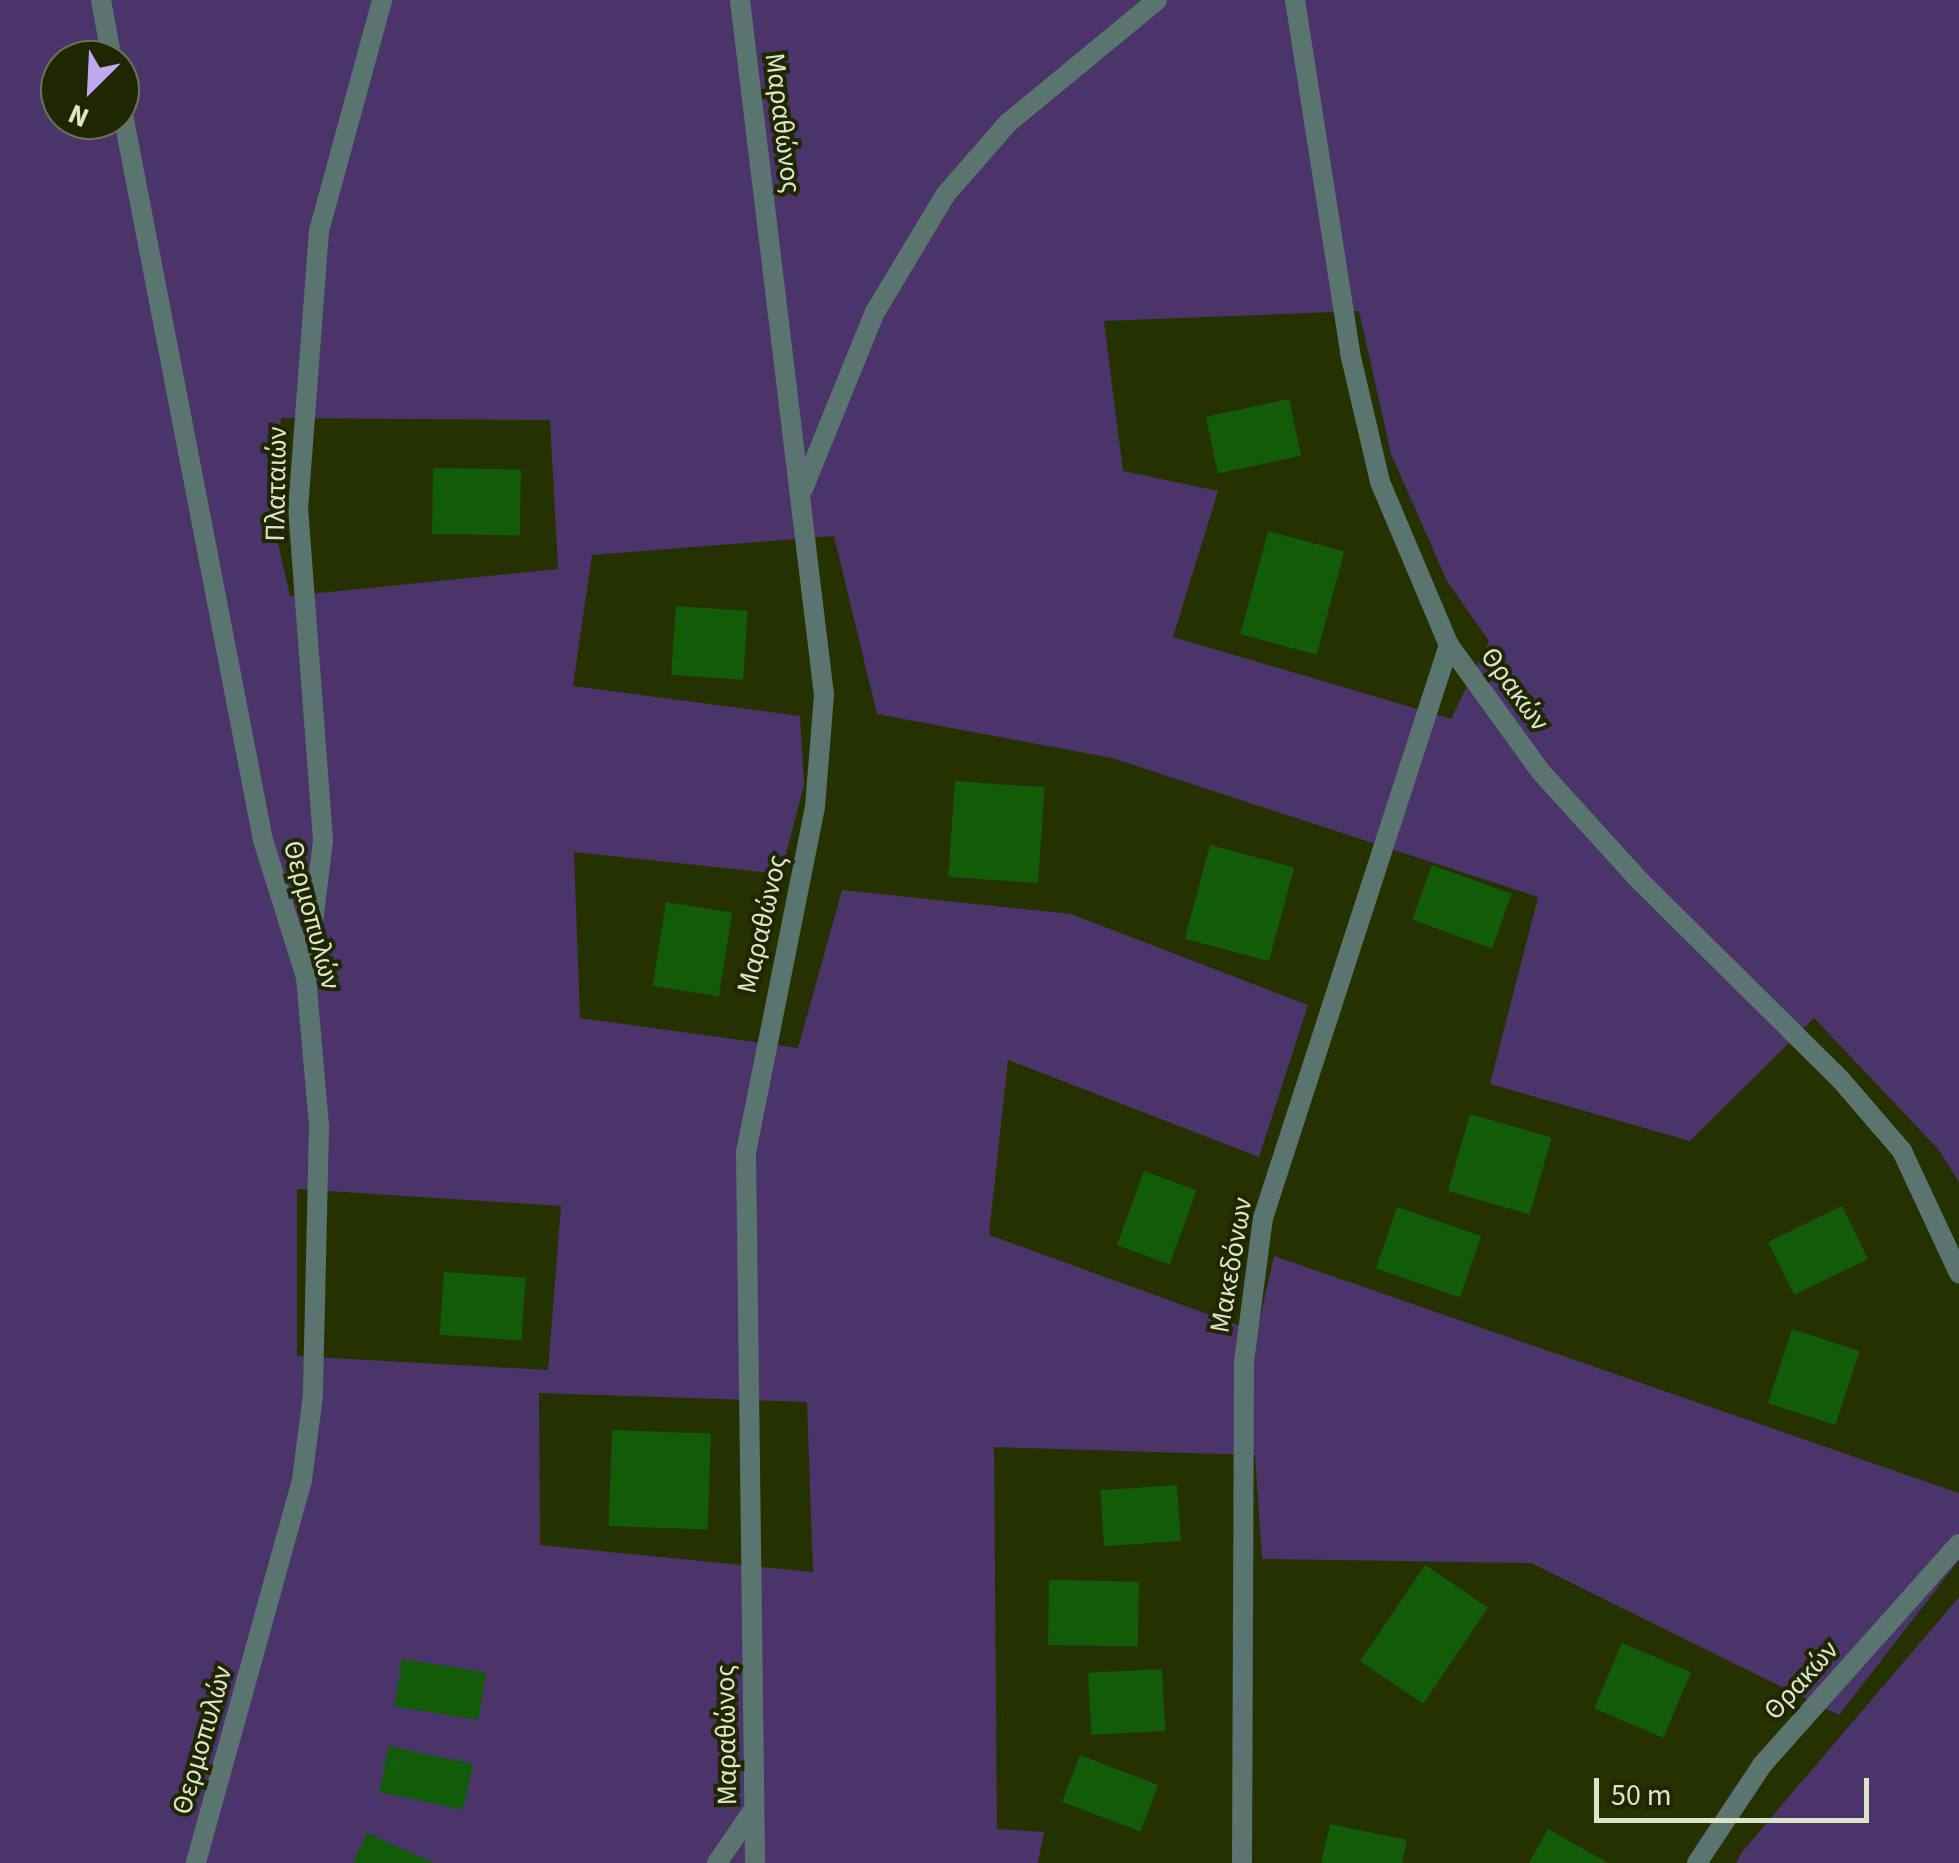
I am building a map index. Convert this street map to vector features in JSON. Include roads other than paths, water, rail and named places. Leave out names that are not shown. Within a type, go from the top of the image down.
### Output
[{"type":"street","points":[[101,0],[108,40]]},
{"type":"street","name":"Πλαταιών","points":[[306,977],[324,840],[298,510],[318,250],[370,27],[382,0]]},
{"type":"street","name":"Μαραθώνος","points":[[740,0],[823,655],[822,754],[746,1152],[754,1863]]},
{"type":"street","points":[[802,491],[875,312],[946,194],[1008,123],[1157,0]]},
{"type":"street","name":"Θρακών","points":[[1295,0],[1350,353],[1380,482],[1450,644],[1541,772],[1640,882],[1841,1080],[1902,1151],[1952,1228],[1959,1273]]},
{"type":"street","name":"Θερμοπυλών","points":[[128,140],[263,840],[306,977],[319,1126],[313,1395],[284,1563],[196,1863]]},
{"type":"street","name":"Μακεδόνων","points":[[1242,1863],[1244,1362],[1263,1218],[1450,644]]},
{"type":"street","name":"Θρακών","points":[[1697,1863],[1762,1765],[1959,1544]]},
{"type":"street","points":[[717,1863],[755,1808]]}]
